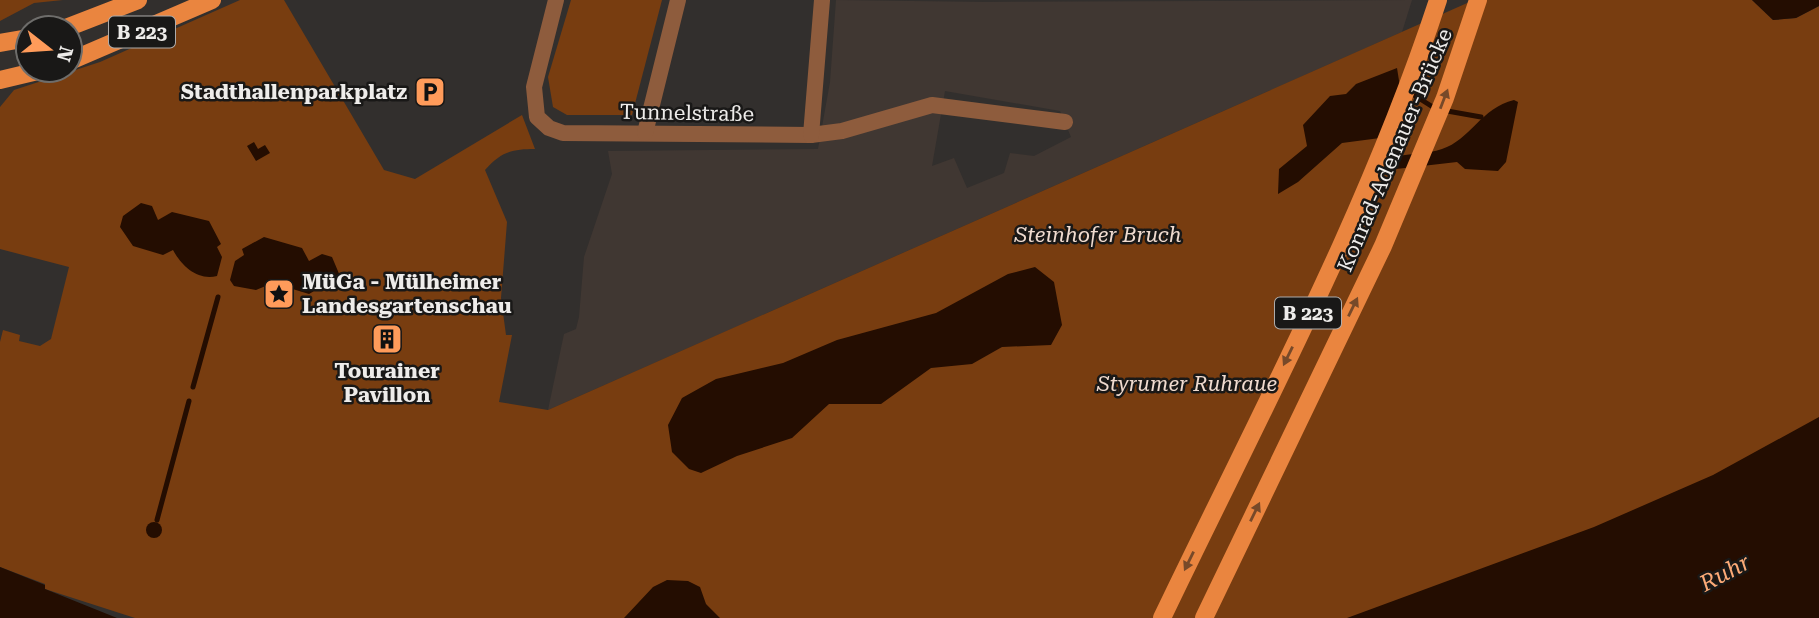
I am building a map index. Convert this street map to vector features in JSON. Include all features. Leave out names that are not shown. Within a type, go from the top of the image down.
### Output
[{"type":"main road","name":"B 223","points":[[84,21],[138,0]]},
{"type":"main road","name":"B 223","points":[[84,55],[212,0]]},
{"type":"main road","name":"Konrad-Adenauer-Brücke","points":[[1162,618],[1370,184],[1415,71],[1438,0]]},
{"type":"main road","name":"Konrad-Adenauer-Brücke","points":[[1204,618],[1383,246],[1445,98],[1478,0]]},
{"type":"street","name":"Tunnelstraße","points":[[556,0],[534,88],[537,117],[549,128],[563,133],[811,135],[842,131],[932,105],[1065,122]]},
{"type":"street","points":[[645,133],[678,0]]},
{"type":"street","points":[[811,135],[822,0]]},
{"type":"shaded area","points":[[836,0],[1412,0],[1402,32],[548,410],[564,334],[576,329],[579,317],[584,257],[612,174],[608,151],[818,149],[830,82]],"holes":[[[945,91],[1060,111],[1071,137],[1034,156],[1010,153],[1004,173],[967,188],[954,158],[932,166]]]},
{"type":"green space","points":[[0,0],[63,0],[34,3],[0,21]]},
{"type":"green space","points":[[240,0],[284,0],[384,170],[415,179],[522,115],[535,149],[507,153],[485,170],[507,222],[501,298],[506,335],[512,335],[499,402],[548,410],[1474,0],[1752,0],[1773,20],[1796,18],[1819,6],[1819,524],[1620,618],[135,618],[45,589],[45,584],[0,567],[0,342],[3,330],[20,335],[19,341],[40,346],[51,339],[69,267],[0,249],[0,107],[14,90],[32,84],[84,84],[84,67]]},
{"type":"green space","points":[[571,0],[662,0],[632,115],[567,115],[553,107],[548,77]]},
{"type":"water","points":[[1752,0],[1819,0],[1819,6],[1796,18],[1773,20]]},
{"type":"water","points":[[1397,68],[1400,87],[1380,138],[1342,143],[1298,182],[1278,194],[1279,169],[1307,146],[1303,125],[1330,96],[1346,94],[1356,84]]},
{"type":"water","points":[[1514,100],[1518,102],[1506,162],[1498,171],[1465,169],[1457,162],[1370,172],[1398,156],[1431,152],[1452,145],[1493,110]]},
{"type":"water","points":[[254,142],[258,149],[265,145],[270,153],[256,161],[247,146]]},
{"type":"water","points":[[141,203],[152,206],[158,220],[172,212],[209,221],[221,244],[217,247],[222,257],[217,276],[196,274],[180,261],[173,250],[163,255],[133,246],[120,227],[123,216]]},
{"type":"water","points":[[264,237],[302,248],[309,261],[322,254],[332,257],[340,276],[309,294],[286,287],[280,280],[256,290],[234,286],[230,280],[235,261],[244,255],[242,249]]},
{"type":"water","points":[[1035,267],[1054,282],[1062,325],[1051,345],[1002,347],[972,364],[931,368],[881,404],[829,404],[792,438],[737,456],[701,473],[689,469],[672,452],[668,425],[682,398],[716,379],[783,363],[837,340],[936,313],[1008,274]]},
{"type":"water","name":"Ruhr","points":[[1819,417],[1819,618],[1347,618],[1594,527],[1713,475]]},
{"type":"water","points":[[151,522],[157,522],[162,530],[160,536],[151,538],[146,533],[146,527]]},
{"type":"water","points":[[0,567],[45,585],[45,589],[117,618],[0,618]]},
{"type":"water","points":[[667,580],[688,581],[700,587],[706,604],[720,618],[624,618],[653,587]]},
{"type":"waterway","points":[[1409,92],[1436,109],[1481,117]]},
{"type":"waterway","points":[[193,387],[218,297]]},
{"type":"waterway","points":[[157,520],[189,401]]},
{"type":"place","name":"Stadthallenparkplatz","points":[[430,92]]},
{"type":"place","name":"MüGa - Mülheimer Landesgartenschau","points":[[279,294]]},
{"type":"place","name":"Tourainer Pavillon","points":[[387,339]]},
{"type":"park label","name":"Steinhofer Bruch","points":[[1098,235]]},
{"type":"park label","name":"Styrumer Ruhraue","points":[[1187,384]]}]
